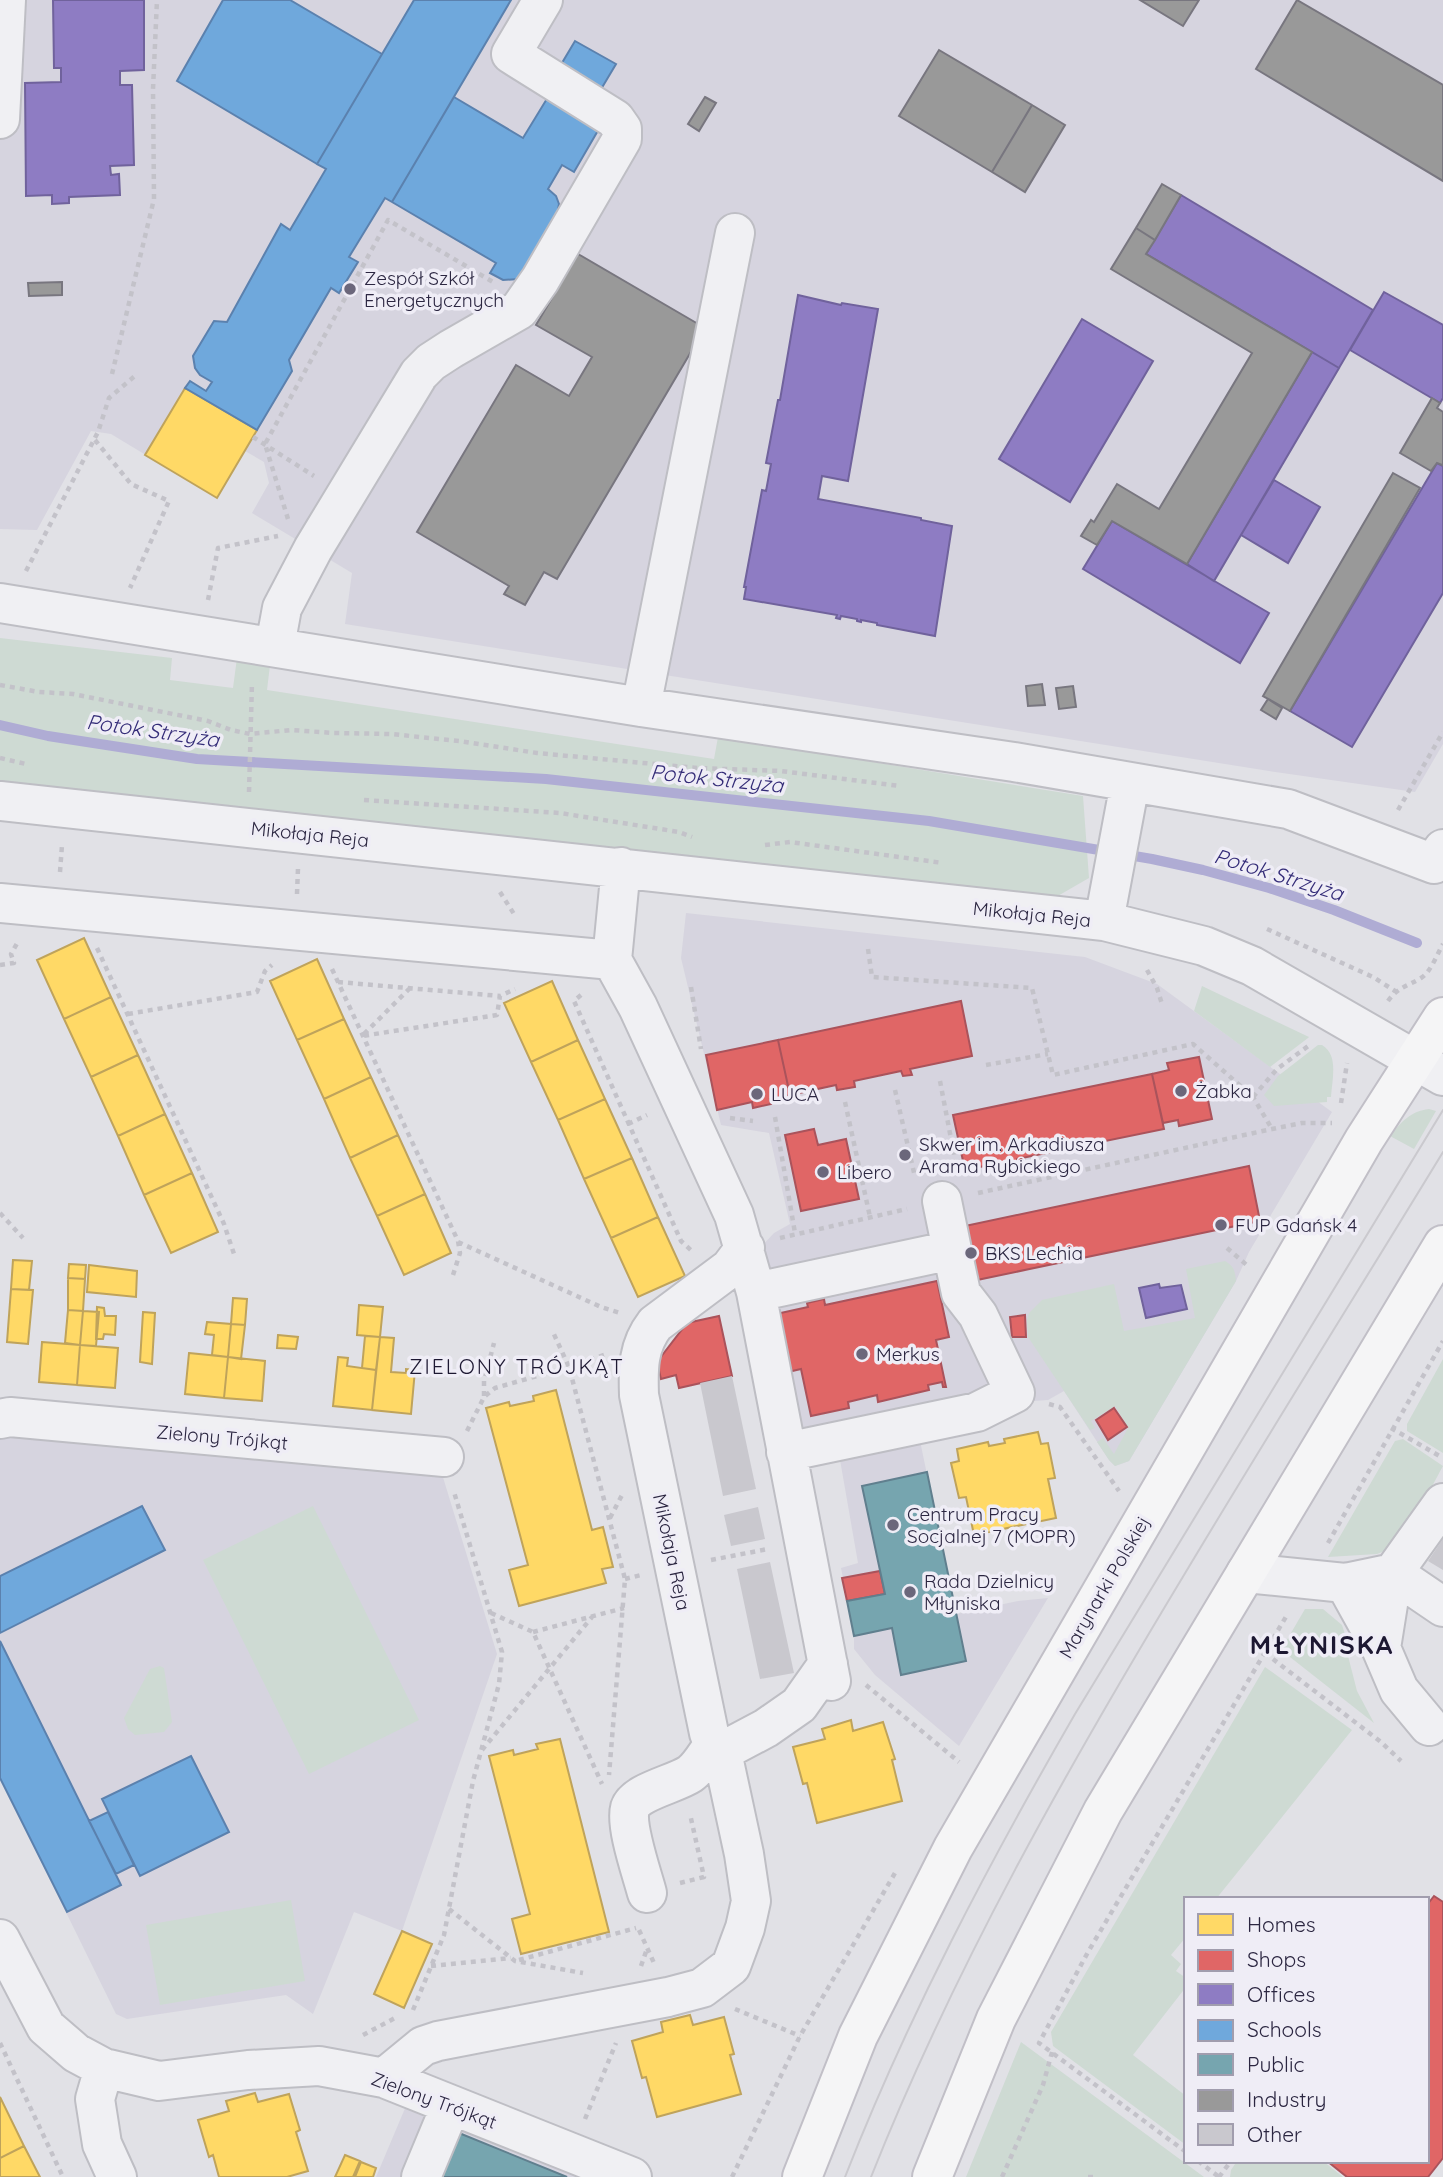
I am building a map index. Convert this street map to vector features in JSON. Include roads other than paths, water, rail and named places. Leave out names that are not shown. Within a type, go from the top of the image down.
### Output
[{"type":"main road","name":"Marynarki Polskiej","points":[[802,2177],[858,2036],[953,1848],[1364,1140],[1429,1068],[1443,1017]]},
{"type":"main road","points":[[932,2177],[996,2019],[1103,1811],[1443,1245]]},
{"type":"street","points":[[0,119],[6,0]]},
{"type":"street","points":[[265,644],[282,608],[297,547],[345,497],[419,374],[431,362],[519,310],[530,296],[622,139],[622,129],[615,119],[511,54],[543,0]]},
{"type":"street","points":[[641,707],[735,233]]},
{"type":"street","points":[[9,604],[641,707],[1014,762],[1288,809],[1434,864],[1443,849]]},
{"type":"street","points":[[1104,922],[1130,783]]},
{"type":"street","name":"Mikołaja Reja","points":[[0,801],[1104,922],[1204,946],[1252,966],[1429,1068]]},
{"type":"street","points":[[599,959],[621,867]]},
{"type":"street","points":[[0,903],[599,959],[638,1007],[734,1215],[745,1248],[756,1292],[829,1672],[800,1705],[672,1784],[639,1796],[630,1807],[630,1830],[642,1910]]},
{"type":"street","points":[[786,1451],[977,1412],[1015,1393],[978,1315],[961,1293],[942,1201]]},
{"type":"street","name":"Mikołaja Reja","points":[[384,2078],[423,2046],[438,2041],[702,1988],[731,1966],[745,1928],[751,1901],[744,1854],[718,1755],[709,1733],[639,1395],[638,1375],[648,1338],[730,1268],[745,1248]]},
{"type":"street","points":[[756,1292],[952,1250]]},
{"type":"street","name":"Zielony Trójkąt","points":[[0,1419],[10,1417],[450,1457]]},
{"type":"street","points":[[1381,1648],[1393,1573],[1443,1503]]},
{"type":"street","points":[[1246,1573],[1346,1583],[1393,1573],[1440,1598]]},
{"type":"street","points":[[1346,1583],[1381,1648],[1399,1690],[1429,1726]]},
{"type":"street","name":"Zielony Trójkąt","points":[[0,1939],[46,2026],[76,2053],[104,2068],[159,2081],[247,2070],[319,2066],[384,2078],[632,2177]]},
{"type":"street","points":[[104,2068],[95,2099],[102,2144],[117,2177]]},
{"type":"street","points":[[421,2177],[451,2105]]},
{"type":"waterway","name":"Potok Strzyża","points":[[0,725],[48,736],[197,759],[546,779],[929,821],[1203,870],[1334,910],[1417,943]]},
{"type":"tram line","points":[[845,2177],[895,2058],[951,1941],[1043,1770],[1443,1110]]},
{"type":"tram line","points":[[871,2177],[939,2021],[1056,1795],[1140,1648],[1443,1152]]},
{"type":"place","name":"Zespół Szkół Energetycznych","points":[[350,289]]},
{"type":"place","name":"Żabka","points":[[1181,1091]]},
{"type":"place","name":"LUCA","points":[[757,1094]]},
{"type":"place","name":"Skwer im. Arkadiusza Arama Rybickiego","points":[[905,1155]]},
{"type":"place","name":"Libero","points":[[823,1172]]},
{"type":"place","name":"FUP Gdańsk 4","points":[[1221,1225]]},
{"type":"place","name":"BKS Lechia","points":[[971,1253]]},
{"type":"place","name":"Merkus","points":[[862,1354]]},
{"type":"place","name":"Centrum Pracy Socjalnej 7 (MOPR)","points":[[893,1525]]},
{"type":"place","name":"Rada Dzielnicy Młyniska","points":[[910,1592]]},
{"type":"district","name":"ZIELONY TRÓJKĄT","points":[[517,1366]]},
{"type":"district","name":"MŁYNISKA","points":[[1322,1644]]}]
